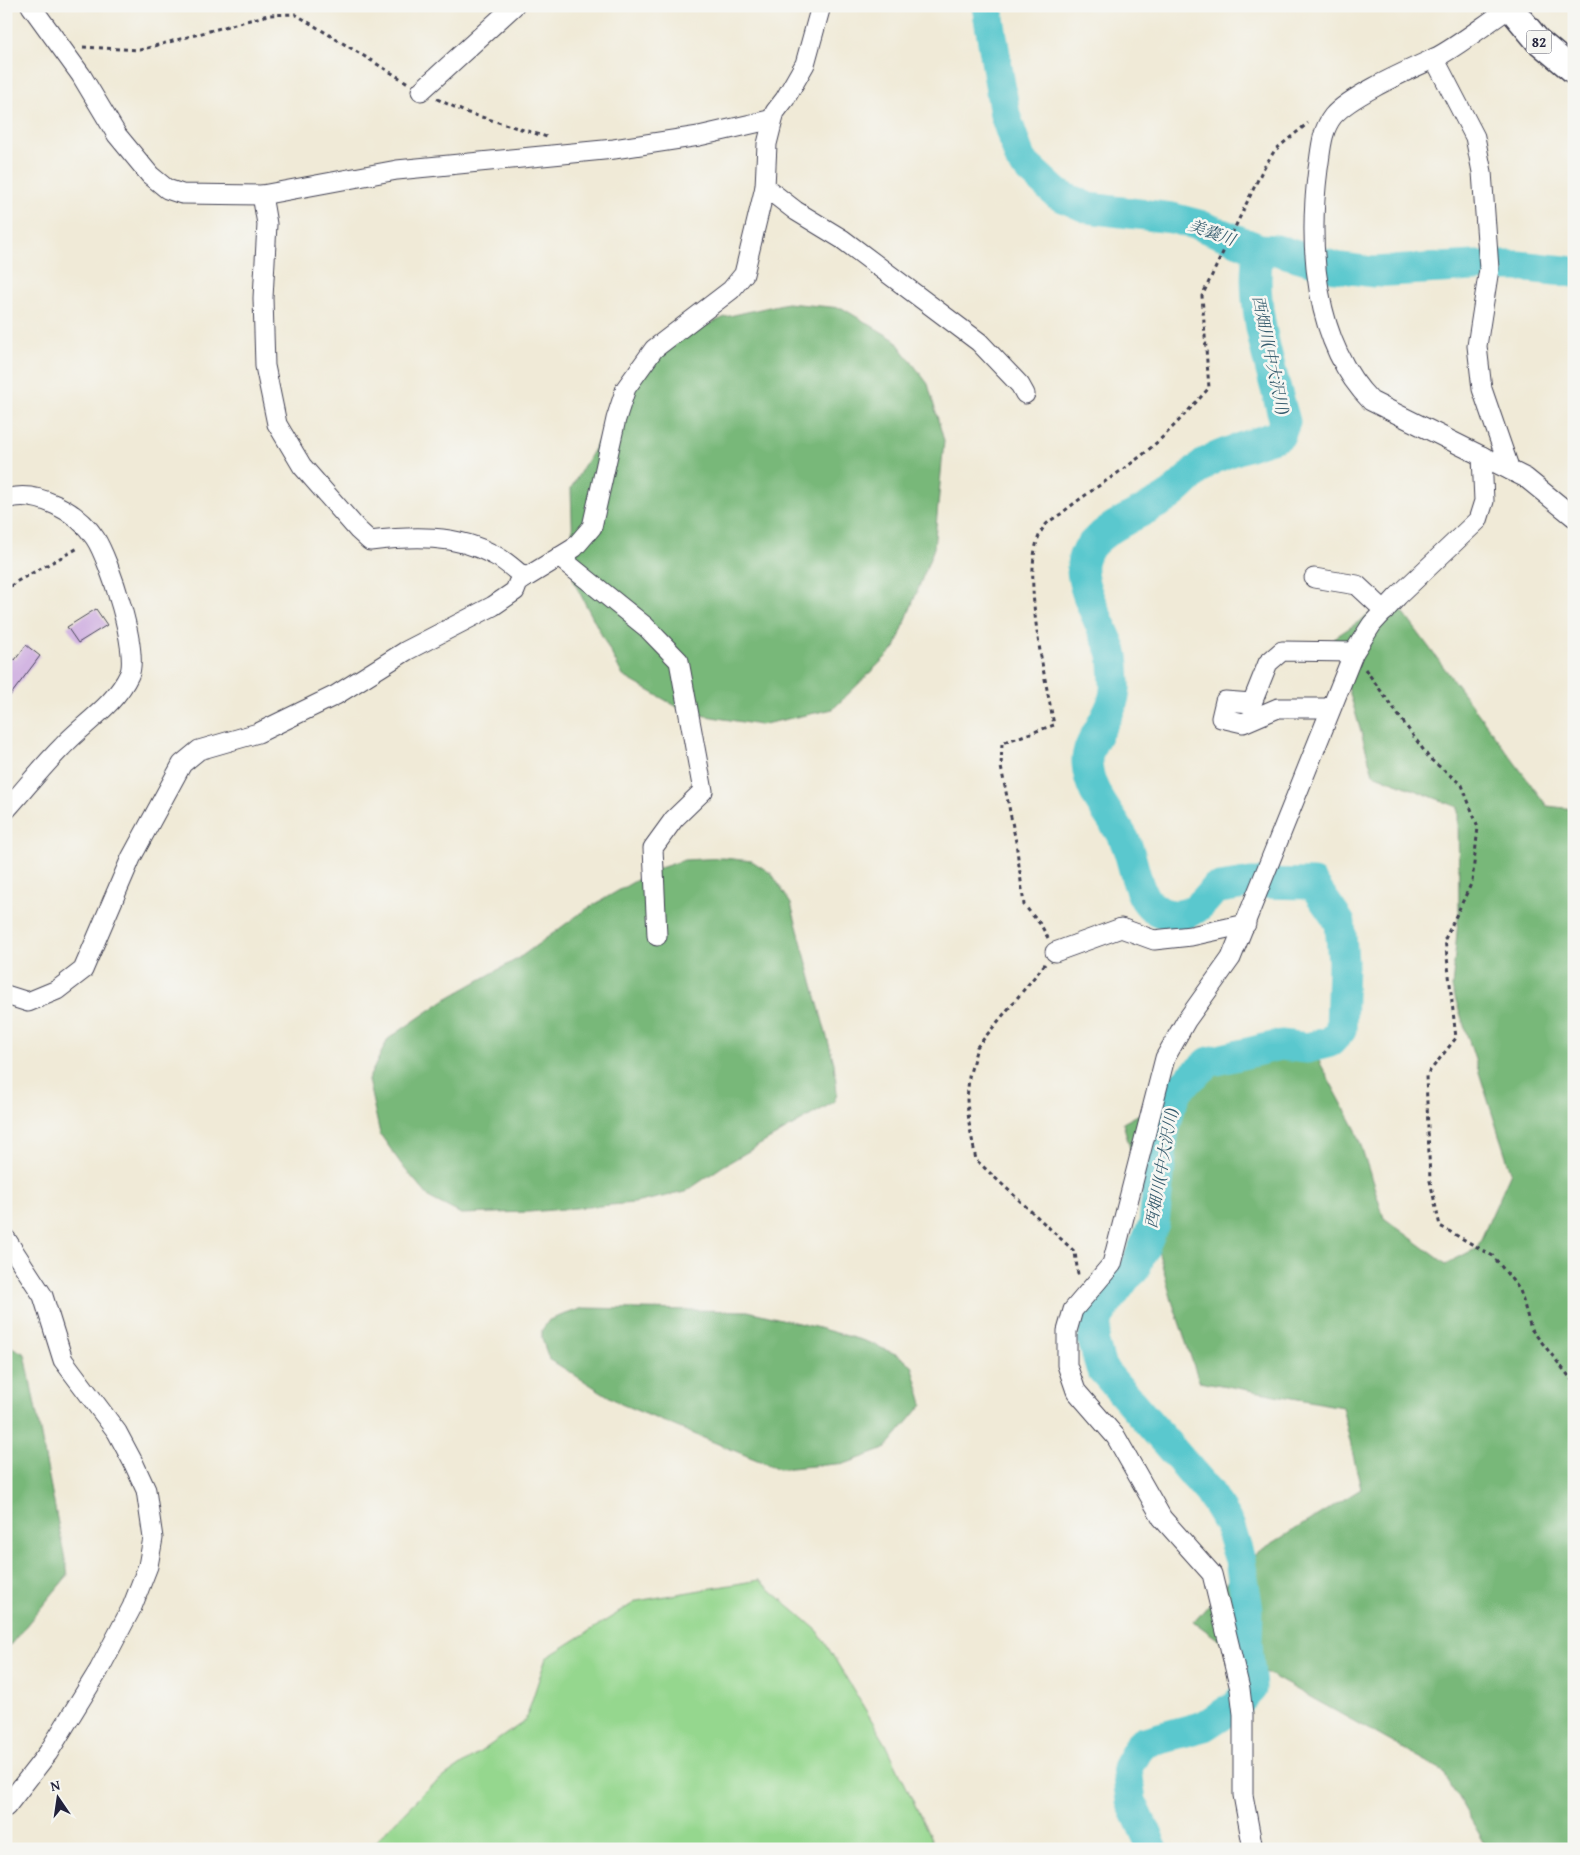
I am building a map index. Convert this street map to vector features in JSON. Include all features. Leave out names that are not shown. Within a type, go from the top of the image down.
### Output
[{"type":"main road","name":"82","points":[[1510,7],[1537,40],[1574,71]]},
{"type":"street","points":[[31,6],[60,46],[117,135],[150,175],[167,190],[182,194],[262,195],[397,170],[624,148],[699,136],[773,119]]},
{"type":"street","points":[[421,92],[514,6]]},
{"type":"street","points":[[6,995],[28,1002],[57,990],[83,970],[130,858],[182,764],[199,750],[258,733],[336,695],[406,651],[493,606],[515,590],[518,583],[574,548],[592,527],[616,419],[626,388],[654,349],[731,290],[744,274],[765,188],[767,144],[775,112],[785,99],[805,64],[821,6]]},
{"type":"street","points":[[1510,7],[1434,58],[1351,102],[1333,115],[1324,132],[1314,202],[1313,241],[1319,287],[1325,314],[1337,353],[1357,388],[1371,401],[1526,478],[1574,518]]},
{"type":"street","points":[[1434,58],[1475,137],[1482,172],[1488,232],[1489,269],[1477,346],[1482,389],[1510,470]]},
{"type":"street","points":[[765,188],[796,211],[842,240],[979,342],[1025,394]]},
{"type":"street","points":[[262,195],[267,224],[263,298],[265,366],[277,424],[302,466],[358,530],[370,540],[413,536],[454,540],[494,554],[525,578]]},
{"type":"street","points":[[1252,1849],[1243,1795],[1243,1714],[1240,1689],[1212,1574],[1162,1518],[1116,1437],[1076,1391],[1066,1364],[1067,1331],[1074,1310],[1081,1298],[1112,1264],[1165,1058],[1186,1021],[1232,958],[1330,708],[1354,652],[1372,624],[1478,520],[1484,501],[1482,456]]},
{"type":"street","points":[[6,499],[36,497],[52,503],[84,524],[96,538],[126,620],[130,648],[130,674],[110,702],[62,746],[6,810]]},
{"type":"street","points":[[559,557],[646,627],[679,661],[703,790],[674,819],[654,848],[657,936]]},
{"type":"street","points":[[1314,578],[1357,585],[1385,611]]},
{"type":"street","points":[[1330,708],[1278,708],[1242,723],[1221,718],[1224,701],[1252,703],[1268,662],[1282,651],[1354,652]]},
{"type":"street","points":[[1055,952],[1120,928],[1154,940],[1191,936],[1246,924]]},
{"type":"street","points":[[6,1238],[43,1296],[63,1360],[117,1432],[134,1464],[146,1490],[153,1538],[148,1566],[132,1608],[103,1662],[48,1753],[6,1807]]},
{"type":"path","points":[[60,46],[140,50],[268,15],[295,14],[421,92],[465,112],[555,138]]},
{"type":"path","points":[[1081,1298],[1076,1252],[976,1160],[967,1100],[969,1078],[977,1047],[1055,952],[1041,925],[1024,905],[1016,842],[1001,767],[1002,743],[1054,725],[1040,648],[1031,582],[1034,552],[1044,527],[1078,499],[1134,461],[1170,431],[1209,388],[1202,296],[1258,177],[1275,150],[1312,119]]},
{"type":"path","points":[[6,592],[14,584],[96,538]]},
{"type":"path","points":[[1354,652],[1430,759],[1462,785],[1478,826],[1472,882],[1445,939],[1456,1038],[1426,1076],[1430,1181],[1440,1226],[1494,1256],[1520,1290],[1530,1329],[1572,1380],[1574,1388]]},
{"type":"green space","points":[[787,303],[842,308],[895,340],[928,384],[944,441],[934,548],[895,648],[833,709],[760,725],[688,713],[623,676],[574,582],[571,488],[638,373],[678,338],[725,317]]},
{"type":"green space","points":[[1393,599],[1547,806],[1574,809],[1574,1849],[1488,1849],[1442,1770],[1256,1667],[1194,1622],[1248,1558],[1361,1489],[1342,1407],[1199,1381],[1172,1301],[1123,1123],[1229,1065],[1311,1046],[1356,1130],[1384,1218],[1446,1264],[1477,1248],[1511,1172],[1452,988],[1459,909],[1458,807],[1373,774],[1334,638]]},
{"type":"green space","points":[[723,858],[752,861],[772,874],[791,904],[834,1063],[837,1093],[834,1102],[723,1166],[685,1192],[634,1203],[529,1212],[461,1214],[430,1198],[404,1168],[380,1134],[368,1080],[388,1039],[446,999],[519,958],[585,910],[654,870],[684,860]]},
{"type":"green space","points":[[583,1308],[748,1311],[865,1341],[898,1355],[912,1365],[923,1404],[885,1449],[847,1463],[779,1469],[621,1404],[549,1359],[542,1339],[542,1330],[549,1320]]},
{"type":"green space","points":[[6,1344],[25,1354],[68,1575],[6,1650]]},
{"type":"green space","points":[[759,1580],[818,1631],[886,1744],[936,1849],[368,1849],[428,1788],[525,1721],[546,1658],[637,1601]]},
{"type":"building","points":[[96,609],[107,625],[78,643],[67,627]]},
{"type":"building","points":[[26,645],[40,656],[6,701],[6,653],[15,660]]},
{"type":"waterway","name":"美嚢川","points":[[987,6],[1005,115],[1021,161],[1057,194],[1088,208],[1172,218],[1199,225],[1259,249],[1276,250],[1335,267],[1373,272],[1474,266],[1518,266],[1574,272]]},
{"type":"waterway","name":"西畑川(中大沢川)","points":[[1153,1849],[1131,1801],[1127,1768],[1141,1743],[1204,1726],[1235,1706],[1251,1689],[1247,1642],[1248,1610],[1240,1560],[1229,1525],[1209,1492],[1101,1368],[1093,1340],[1099,1315],[1126,1277],[1134,1270],[1154,1224],[1163,1137],[1170,1107],[1179,1088],[1209,1062],[1281,1045],[1307,1048],[1330,1042],[1341,1030],[1343,962],[1340,923],[1313,884],[1251,883],[1214,889],[1196,908],[1180,915],[1160,912],[1150,906],[1144,897],[1124,839],[1096,794],[1089,774],[1088,754],[1112,704],[1115,682],[1112,653],[1086,590],[1082,566],[1084,556],[1090,546],[1099,538],[1121,522],[1166,498],[1209,461],[1234,450],[1280,435],[1285,422],[1263,336],[1256,291],[1259,249]]}]
